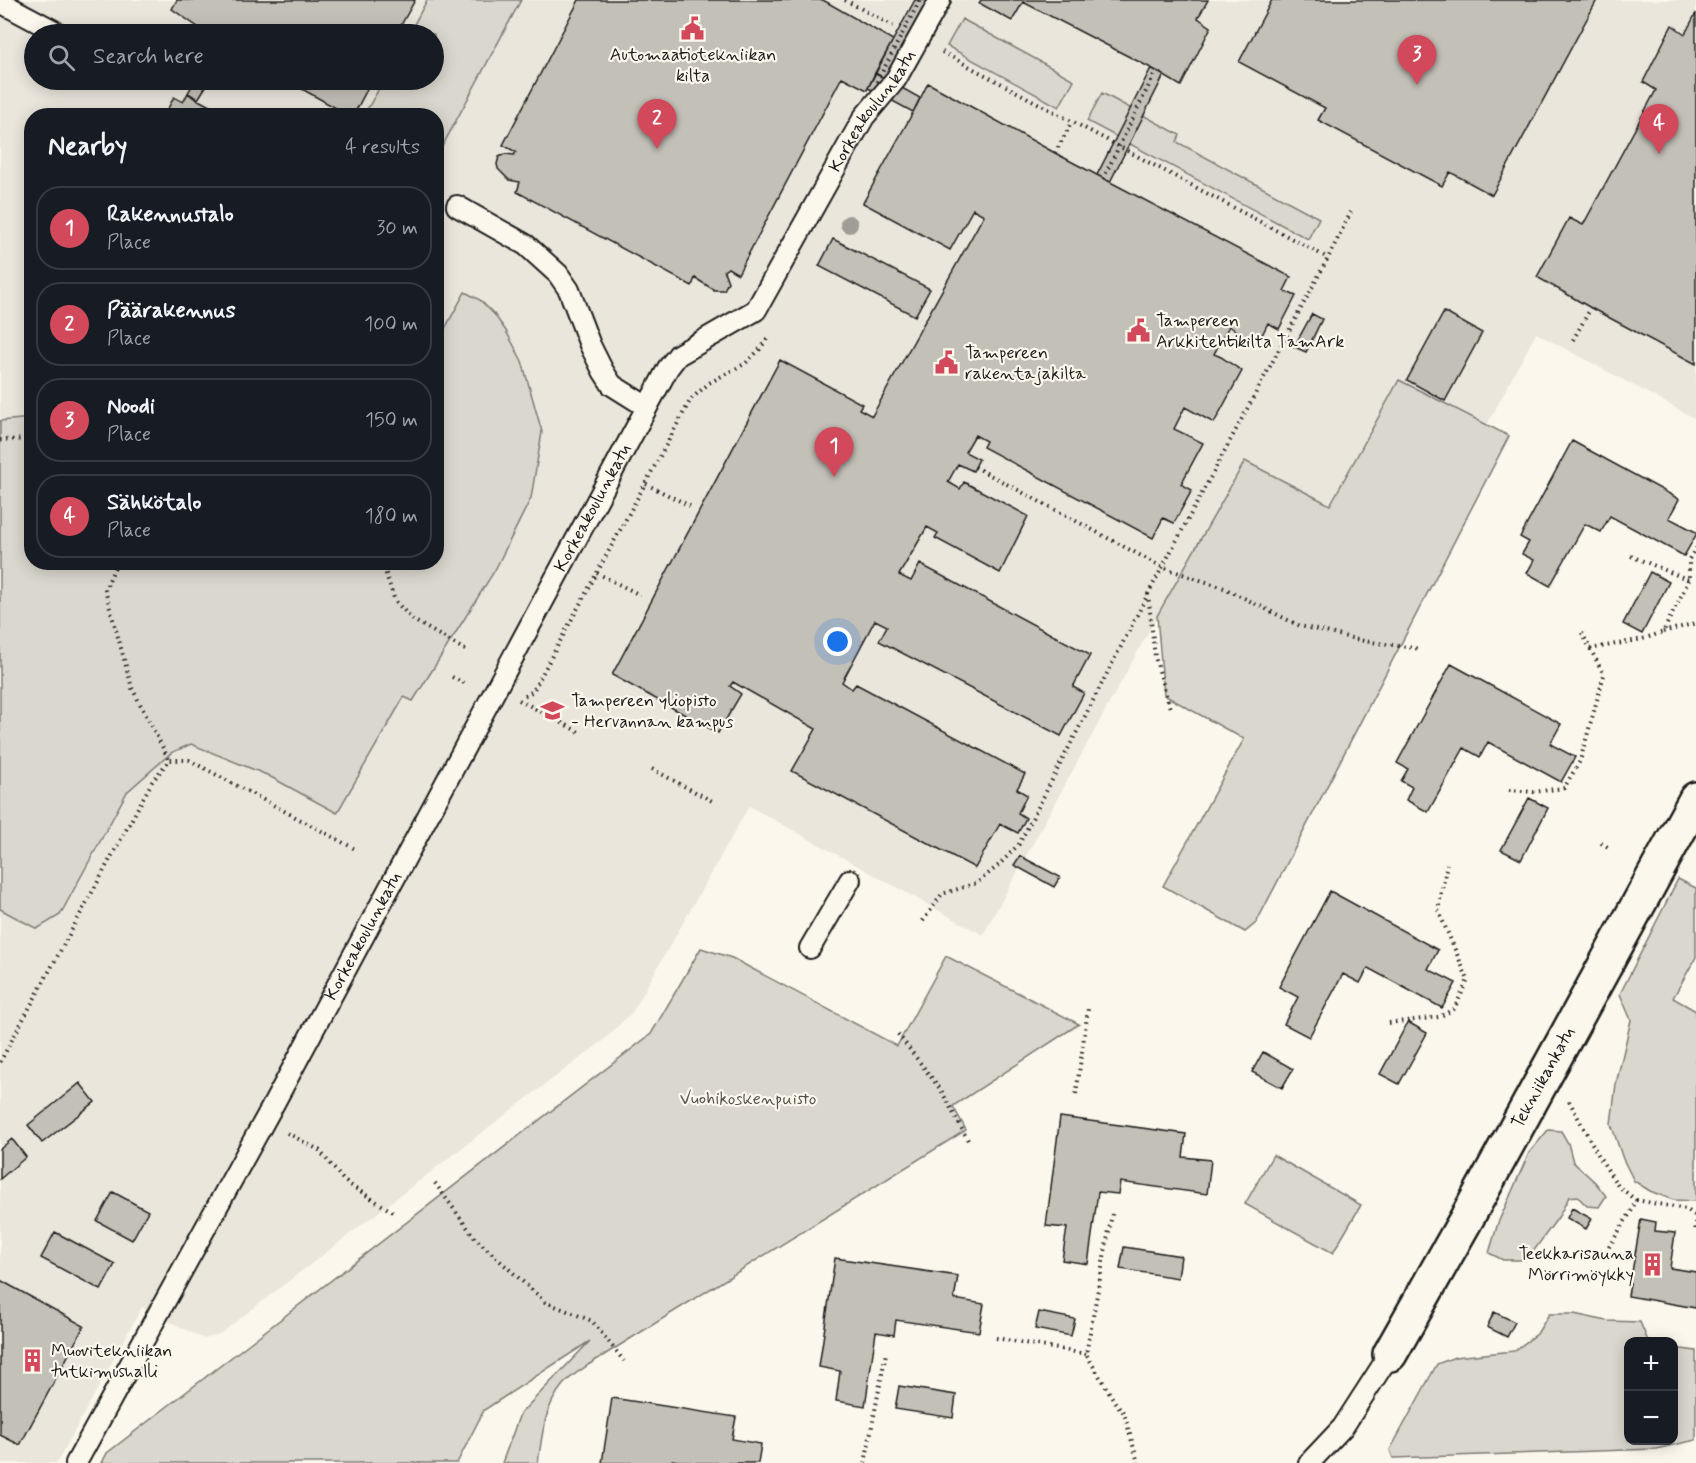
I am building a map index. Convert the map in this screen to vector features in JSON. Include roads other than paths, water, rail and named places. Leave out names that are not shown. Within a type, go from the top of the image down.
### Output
[{"type":"street","name":"Tekniikankatu","points":[[1390,1354],[1696,799]]},
{"type":"lane","name":"Korkeakoulunkatu","points":[[76,1463],[272,1107],[668,368],[678,356],[756,310],[864,117],[896,79],[940,0]]},
{"type":"lane","points":[[0,2],[41,24]]},
{"type":"lane","points":[[457,206],[526,245],[558,274],[569,290],[590,345],[612,385],[647,407]]},
{"type":"lane","points":[[810,948],[850,880]]},
{"type":"lane","points":[[1309,1463],[1343,1427],[1390,1354]]},
{"type":"place","name":"Automaatiotekniikan kilta","points":[[693,29]]},
{"type":"place","name":"Noodi","points":[[1417,85]]},
{"type":"place","name":"Päärakennus","points":[[657,149]]},
{"type":"place","name":"Sähkötalo","points":[[1659,154]]},
{"type":"place","name":"Tampereen Arkkitehtikilta TamArk","points":[[1138,331]]},
{"type":"place","name":"Tampereen rakentajakilta","points":[[947,363]]},
{"type":"place","name":"Rakennustalo","points":[[834,477]]},
{"type":"place","name":"Tampereen yliopisto - Hervannan kampus","points":[[553,711]]},
{"type":"place","name":"Teekkarisauna Mörrimöykky","points":[[1652,1264]]},
{"type":"place","name":"Muovitekniikan tutkimushalli","points":[[33,1361]]},
{"type":"park label","name":"Vuohikoskenpuisto","points":[[748,1099]]}]
